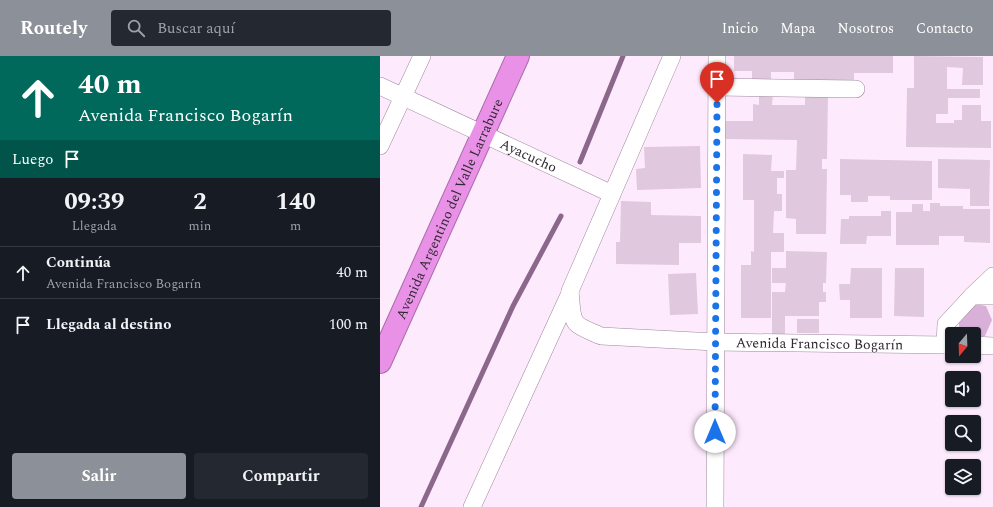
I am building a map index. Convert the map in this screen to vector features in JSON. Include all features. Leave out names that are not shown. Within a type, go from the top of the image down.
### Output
[{"type":"highway","name":"Avenida Argentino del Valle Larrabure","points":[[380,362],[518,56]]},
{"type":"street","points":[[380,146],[422,56]]},
{"type":"street","points":[[472,507],[570,291],[672,56]]},
{"type":"street","name":"Avenida Francisco Bogarín","points":[[717,56],[715,342],[945,345]]},
{"type":"street","name":"Ayacucho","points":[[380,86],[612,194]]},
{"type":"street","points":[[717,88],[856,89]]},
{"type":"street","points":[[946,327],[946,324],[993,276]]},
{"type":"street","points":[[570,291],[571,309],[576,323],[589,331],[602,336],[715,342],[715,507]]},
{"type":"street","points":[[972,296],[993,296]]},
{"type":"street","points":[[981,345],[993,346]]},
{"type":"shaded area","points":[[975,304],[986,306],[992,320],[985,336],[981,337],[981,327],[959,327],[959,320]]},
{"type":"building","points":[[734,56],[893,56],[893,73],[854,73],[854,83],[794,82],[794,72],[771,72],[771,80],[752,79],[752,71],[734,71]]},
{"type":"building","points":[[914,56],[983,57],[983,85],[962,85],[963,68],[947,67],[947,89],[980,89],[980,98],[948,98],[948,114],[936,114],[936,123],[954,123],[954,120],[962,120],[962,105],[981,105],[981,121],[991,121],[991,148],[906,147],[907,88],[914,88]]},
{"type":"building","points":[[759,94],[773,94],[772,105],[805,105],[805,94],[828,94],[827,159],[822,159],[822,169],[827,169],[826,234],[796,234],[796,219],[786,218],[786,170],[796,170],[797,140],[724,139],[724,121],[753,121],[753,104],[759,105]]},
{"type":"building","points":[[700,146],[701,188],[637,190],[636,169],[645,168],[644,147]]},
{"type":"building","points":[[743,154],[772,155],[771,171],[784,171],[784,178],[777,178],[777,194],[782,194],[782,211],[774,211],[773,233],[784,233],[784,252],[771,252],[771,318],[741,318],[741,265],[751,265],[751,251],[754,252],[754,200],[743,200]]},
{"type":"building","points":[[840,159],[932,161],[932,200],[890,200],[890,196],[868,196],[868,202],[851,202],[851,195],[840,195]]},
{"type":"building","points":[[938,159],[990,160],[989,206],[970,206],[970,189],[938,188]]},
{"type":"building","points":[[621,201],[651,202],[651,215],[701,216],[701,243],[679,243],[679,265],[616,264],[616,242],[620,242]]},
{"type":"building","points":[[930,203],[940,203],[940,206],[963,206],[963,209],[990,209],[990,243],[964,242],[964,236],[939,236],[939,245],[896,245],[896,212],[912,212],[912,204],[923,204],[923,211],[930,211]]},
{"type":"building","points":[[881,211],[891,211],[891,236],[867,236],[866,244],[840,244],[841,219],[849,219],[849,216],[881,216]]},
{"type":"building","points":[[786,251],[827,252],[826,283],[823,283],[823,292],[826,292],[826,302],[819,302],[819,316],[785,316],[785,335],[772,334],[772,292],[785,292],[786,283],[772,283],[772,268],[786,268]]},
{"type":"building","points":[[851,268],[882,268],[882,318],[850,318],[850,300],[840,300],[839,284],[850,284]]},
{"type":"building","points":[[895,268],[924,268],[924,317],[894,316]]},
{"type":"building","points":[[696,273],[698,314],[670,315],[668,274]]},
{"type":"building","points":[[797,319],[819,319],[819,333],[797,333]]},
{"type":"waterway","points":[[580,162],[623,56]]},
{"type":"waterway","points":[[421,507],[513,306],[561,216]]},
{"type":"route","points":[[715,432],[717,103]]}]
